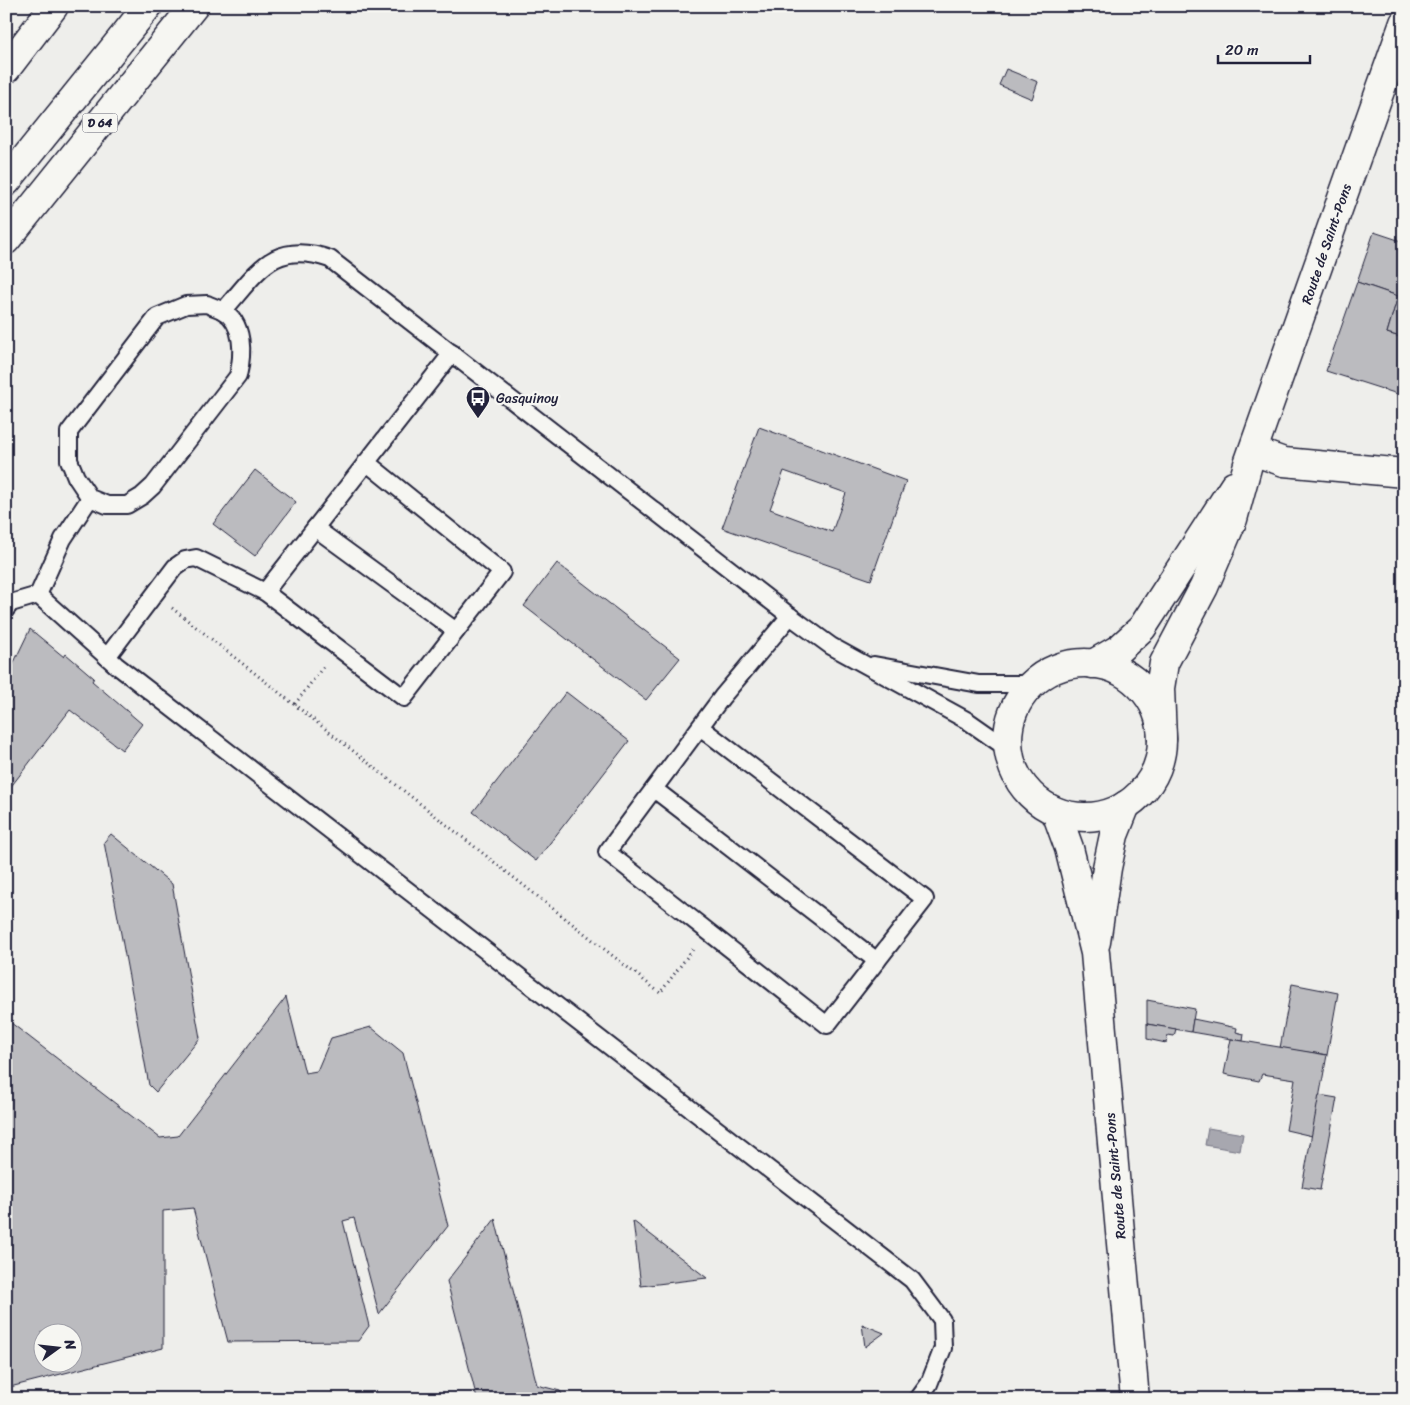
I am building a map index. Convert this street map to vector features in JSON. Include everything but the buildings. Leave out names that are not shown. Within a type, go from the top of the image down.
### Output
[{"type":"main road","points":[[6,69],[54,6]]},
{"type":"main road","name":"D 64","points":[[6,182],[148,6]]},
{"type":"main road","name":"D 64","points":[[6,240],[194,6]]},
{"type":"main road","name":"Route de Saint-Pons","points":[[1162,739],[1160,688],[1164,663],[1204,587],[1234,519],[1251,458],[1404,23]]},
{"type":"main road","points":[[1251,458],[1404,473]]},
{"type":"main road","name":"Route de Saint-Pons","points":[[1093,664],[1118,649],[1142,628],[1251,458]]},
{"type":"main road","points":[[1076,664],[1093,664],[1111,668],[1127,676],[1141,688],[1152,703],[1159,721],[1162,739],[1160,758],[1153,777],[1141,793],[1126,805],[1110,813],[1092,817],[1074,817],[1056,812],[1044,806],[1024,787],[1011,763],[1008,749],[1008,732],[1012,714],[1020,698],[1032,684],[1045,674],[1060,667],[1076,664]]},
{"type":"main road","name":"Route de Saint-Pons","points":[[1095,953],[1106,868],[1114,835],[1126,805]]},
{"type":"main road","name":"Route de Saint-Pons","points":[[1056,812],[1069,848],[1095,953],[1135,1399]]},
{"type":"lane","points":[[223,311],[264,266],[275,258],[290,252],[313,253],[330,259],[831,646],[968,721],[1008,749]]},
{"type":"lane","points":[[207,304],[223,311],[231,318],[242,344],[242,359],[238,376],[153,486],[142,496],[127,505],[107,505],[90,498],[76,478],[69,460],[69,432],[157,317],[186,305],[207,304]]},
{"type":"lane","points":[[265,592],[452,353]]},
{"type":"lane","points":[[107,657],[175,567],[185,560],[196,558],[265,592],[404,698],[502,572],[366,462]]},
{"type":"lane","points":[[6,609],[11,603],[38,595],[63,539],[90,498]]},
{"type":"lane","points":[[315,528],[456,631]]},
{"type":"lane","points":[[38,595],[107,657],[912,1280],[942,1320],[943,1348],[929,1384],[918,1399]]},
{"type":"lane","points":[[700,727],[925,899],[827,1026],[607,852],[722,697],[790,616]]},
{"type":"lane","points":[[862,663],[979,684],[1032,684]]},
{"type":"lane","points":[[654,789],[877,961]]},
{"type":"path","points":[[154,594],[660,993],[706,930]]},
{"type":"path","points":[[294,704],[322,669],[336,646]]},
{"type":"shaded area","points":[[1208,1128],[1243,1134],[1240,1151],[1205,1145]]},
{"type":"place","name":"Gasquinoy","points":[[478,419]]}]
